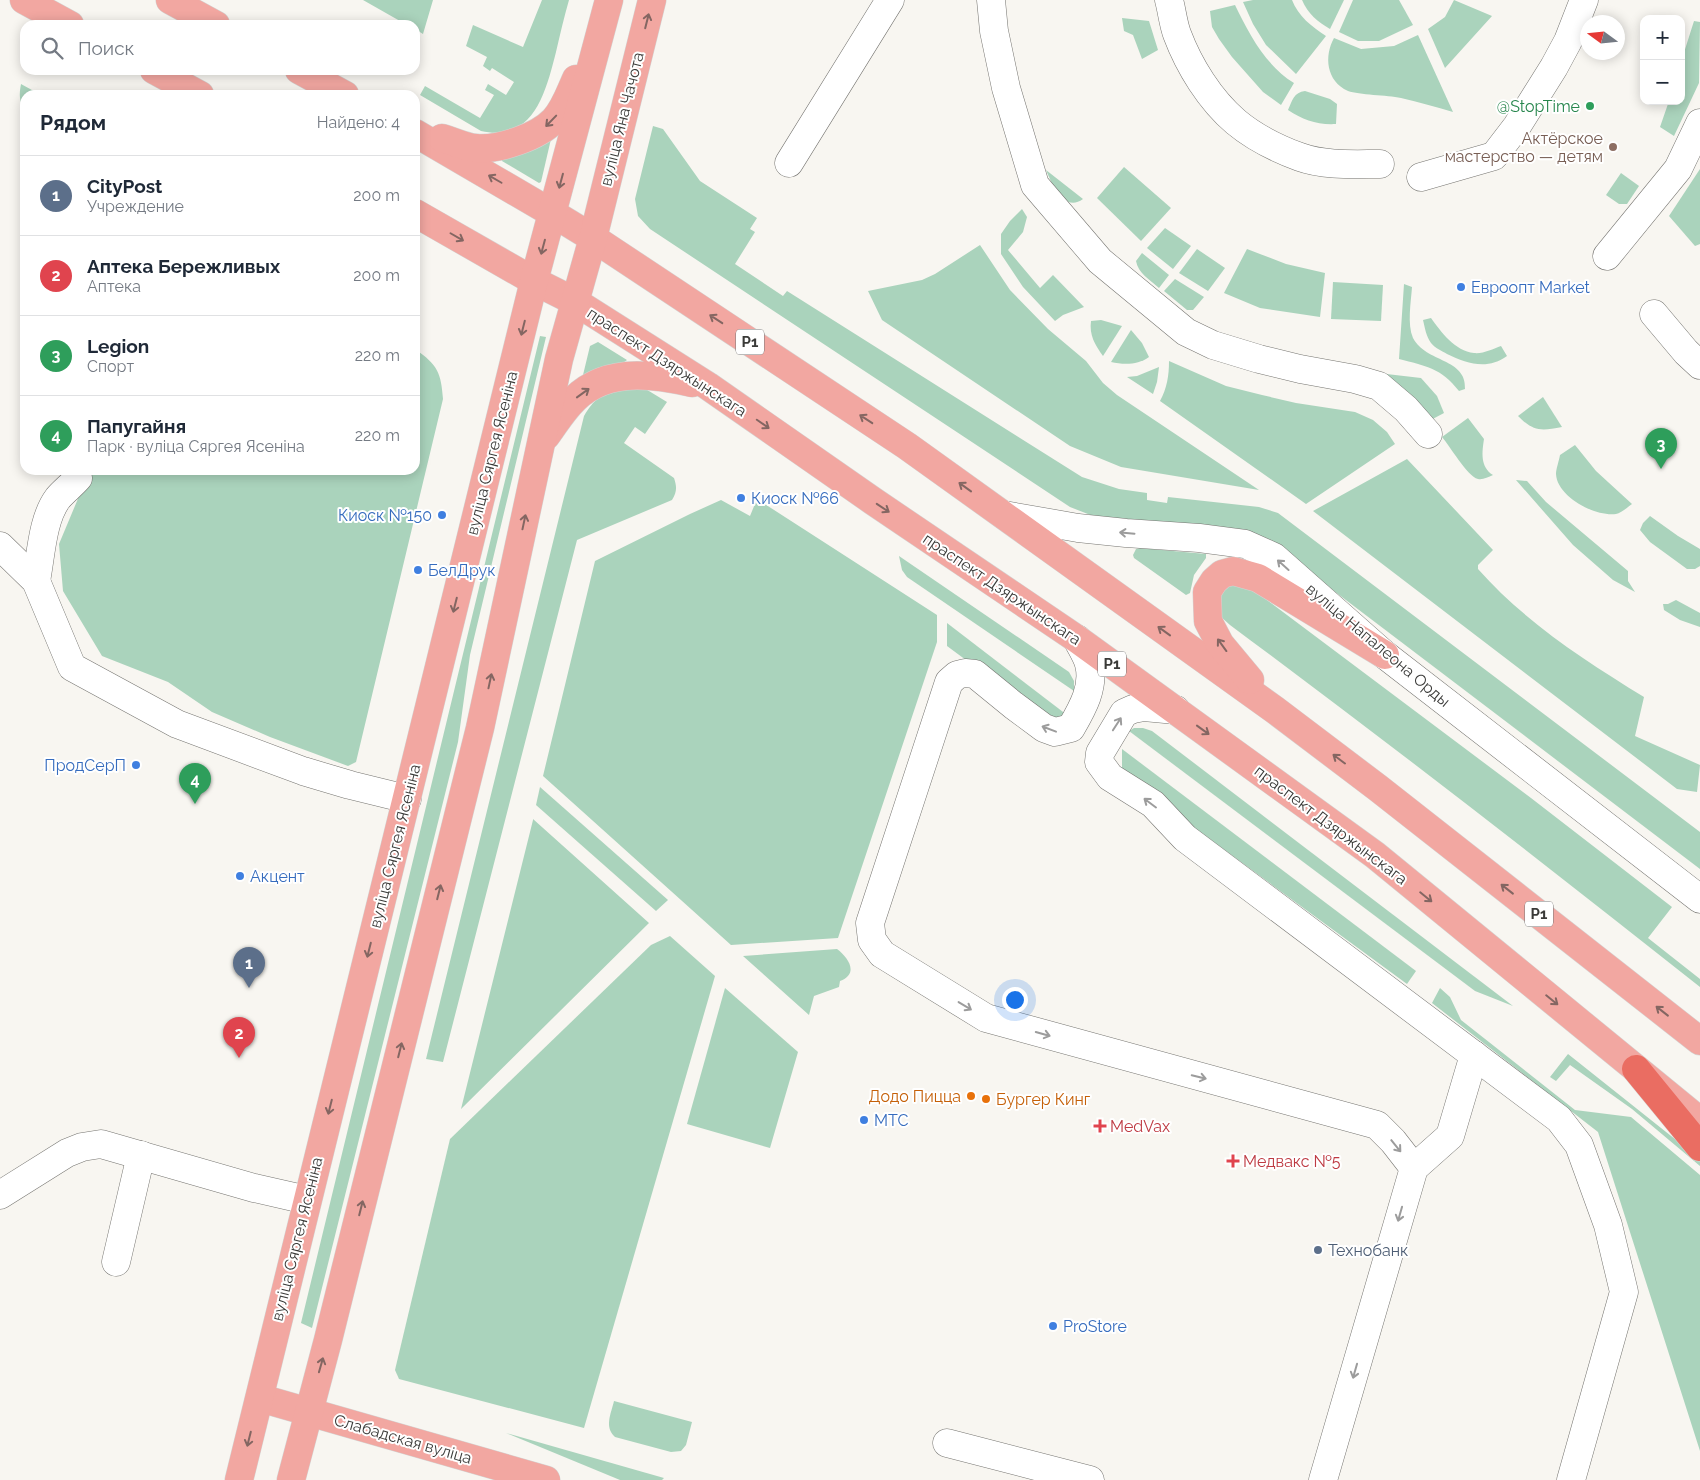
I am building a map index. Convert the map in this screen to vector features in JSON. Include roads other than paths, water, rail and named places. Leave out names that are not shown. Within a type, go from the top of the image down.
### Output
[{"type":"highway","points":[[1636,1069],[1700,1147]]},
{"type":"main road","points":[[24,0],[61,20]]},
{"type":"main road","points":[[170,0],[207,20]]},
{"type":"main road","name":"вуліца Яна Чачота","points":[[593,238],[652,0]]},
{"type":"main road","points":[[420,132],[474,148],[495,148],[544,129],[555,119],[564,106],[607,8]]},
{"type":"main road","points":[[552,212],[607,8]]},
{"type":"main road","points":[[163,75],[191,90]]},
{"type":"main road","points":[[308,75],[336,90]]},
{"type":"main road","name":"Р1","points":[[420,137],[552,212],[593,238],[907,446],[1275,710],[1378,788],[1700,1041]]},
{"type":"main road","name":"вуліца Сяргея Ясеніна","points":[[239,1480],[552,212]]},
{"type":"main road","name":"праспект Дзяржынскага","points":[[420,216],[534,281],[574,301],[708,386],[872,501],[1077,639],[1375,855],[1700,1121]]},
{"type":"main road","points":[[291,1480],[328,1340],[480,728],[559,359],[593,238]]},
{"type":"main road","points":[[540,443],[570,404],[581,393],[612,377],[633,374],[708,386]]},
{"type":"main road","points":[[1275,710],[1220,644],[1208,621],[1207,592],[1214,581],[1222,574],[1233,571],[1258,578],[1385,655]]},
{"type":"main road","name":"Слабадская вуліца","points":[[260,1398],[546,1480]]},
{"type":"street","points":[[789,163],[890,0]]},
{"type":"street","points":[[991,0],[994,31],[1006,88],[1035,185],[1100,261],[1186,332],[1213,345],[1259,359],[1355,379],[1379,386],[1406,408],[1428,434]]},
{"type":"street","points":[[1170,0],[1177,33],[1192,67],[1214,98],[1236,122],[1254,136],[1301,157],[1336,164],[1380,164]]},
{"type":"street","points":[[1421,177],[1494,156],[1517,126],[1554,67],[1568,41],[1584,0]]},
{"type":"street","points":[[1607,256],[1678,168],[1700,123]]},
{"type":"street","points":[[1654,314],[1686,352],[1700,365]]},
{"type":"street","points":[[36,582],[41,546],[48,519],[58,498],[78,478]]},
{"type":"street","name":"вуліца Напалеона Орды","points":[[1004,515],[1078,528],[1223,541],[1245,544],[1262,550],[1274,557],[1385,655],[1700,899]]},
{"type":"street","points":[[0,546],[36,582],[72,667],[177,724],[310,773],[407,799]]},
{"type":"street","points":[[1077,639],[1089,664],[1091,683],[1083,706],[1071,728],[1056,732],[1044,728],[1007,701],[975,674],[966,673],[957,676],[949,682],[870,923],[872,940],[882,954],[889,959],[986,1018],[1378,1125],[1414,1168]]},
{"type":"street","points":[[1176,710],[1144,707],[1124,713],[1100,753],[1099,762],[1110,777],[1153,804],[1185,838],[1559,1119],[1580,1145],[1608,1225],[1624,1292],[1572,1480]]},
{"type":"street","points":[[1323,1480],[1414,1168],[1450,1136],[1474,1055]]},
{"type":"street","points":[[0,1195],[67,1153],[82,1147],[101,1144],[254,1188],[307,1200]]},
{"type":"street","points":[[116,1262],[141,1155]]},
{"type":"street","points":[[947,1443],[1026,1472],[1090,1480]]},
{"type":"place","name":"@StopTime","points":[[1590,106]]},
{"type":"place","name":"Актёрское мастерство — детям","points":[[1613,147]]},
{"type":"place","name":"Евроопт Market","points":[[1461,287]]},
{"type":"place","name":"Legion","points":[[1661,469]]},
{"type":"place","name":"Киоск №66","points":[[741,498]]},
{"type":"place","name":"Киоск №150","points":[[442,515]]},
{"type":"place","name":"БелДрук","points":[[418,570]]},
{"type":"place","name":"ПродСерП","points":[[136,765]]},
{"type":"place","name":"Папугайня","points":[[195,804]]},
{"type":"place","name":"Акцент","points":[[240,876]]},
{"type":"place","name":"CityPost","points":[[249,988]]},
{"type":"place","name":"Аптека Бережливых","points":[[239,1058]]},
{"type":"place","name":"Додо Пицца","points":[[971,1096]]},
{"type":"place","name":"Бургер Кинг","points":[[986,1099]]},
{"type":"place","name":"МТС","points":[[864,1120]]},
{"type":"place","name":"MedVax","points":[[1100,1126]]},
{"type":"place","name":"Медвакс №5","points":[[1233,1161]]},
{"type":"place","name":"Технобанк","points":[[1318,1250]]},
{"type":"place","name":"ProStore","points":[[1053,1326]]}]
